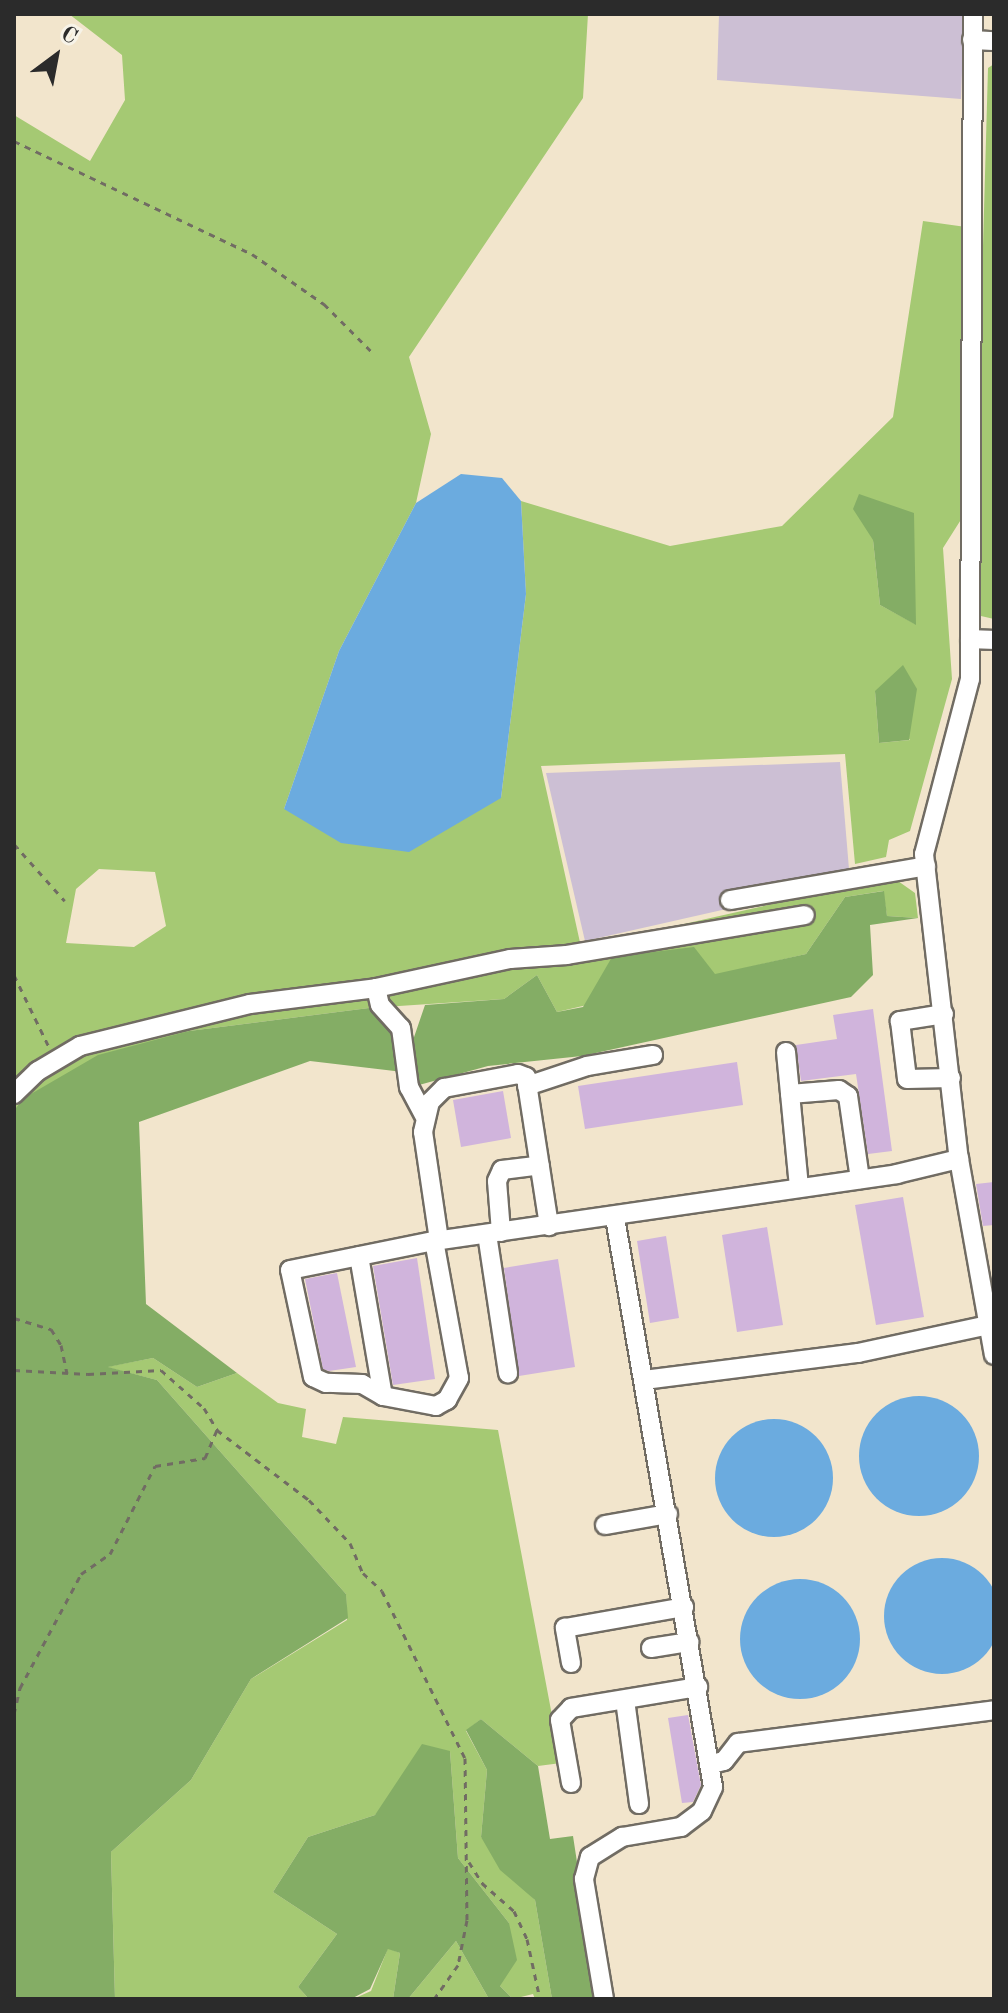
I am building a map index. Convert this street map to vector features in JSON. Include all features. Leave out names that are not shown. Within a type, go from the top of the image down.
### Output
[{"type":"street","points":[[973,14],[970,679],[925,860],[959,1159],[994,1355]]},
{"type":"street","points":[[972,40],[994,41]]},
{"type":"street","points":[[970,639],[994,640]]},
{"type":"street","points":[[730,900],[925,860]]},
{"type":"street","points":[[14,1094],[80,1046],[126,1032],[250,1004],[376,988],[510,959],[567,955],[805,915]]},
{"type":"street","points":[[376,988],[380,1005],[401,1028],[409,1087],[424,1115],[436,1240],[459,1378],[455,1391],[436,1406],[383,1396],[362,1384],[326,1383],[313,1377],[290,1270],[436,1240],[615,1218],[655,1206],[860,1179],[959,1159]]},
{"type":"street","points":[[944,1014],[900,1021],[907,1079],[951,1078]]},
{"type":"street","points":[[786,1052],[799,1187]]},
{"type":"street","points":[[527,1086],[587,1066],[653,1055]]},
{"type":"street","points":[[424,1115],[444,1088],[518,1074],[526,1077],[549,1226]]},
{"type":"street","points":[[790,1094],[839,1090],[848,1096],[860,1179]]},
{"type":"street","points":[[508,1373],[494,1233],[497,1181],[502,1170],[540,1165]]},
{"type":"street","points":[[604,1999],[585,1868],[608,1842],[692,1820],[713,1787],[712,1764],[615,1218]]},
{"type":"street","points":[[359,1256],[383,1396]]},
{"type":"street","points":[[644,1380],[858,1353],[989,1325]]},
{"type":"street","points":[[605,1525],[668,1514]]},
{"type":"street","points":[[571,1663],[565,1628],[684,1607]]},
{"type":"street","points":[[651,1648],[690,1642]]},
{"type":"street","points":[[571,1783],[560,1720],[571,1708],[698,1687]]},
{"type":"street","points":[[625,1700],[639,1804]]},
{"type":"street","points":[[712,1764],[724,1761],[738,1743],[994,1710]]},
{"type":"path","points":[[14,141],[252,254],[324,304],[374,354]]},
{"type":"path","points":[[14,844],[65,901]]},
{"type":"path","points":[[14,975],[56,1061]]},
{"type":"path","points":[[14,1318],[51,1329],[61,1345],[67,1373]]},
{"type":"path","points":[[14,1370],[67,1373],[161,1370],[204,1408],[217,1430],[309,1500],[350,1543],[363,1573],[382,1591],[465,1758],[469,1862],[458,1965],[434,1999]]},
{"type":"path","points":[[14,1714],[20,1688],[81,1574],[110,1554],[155,1466],[205,1458],[217,1430]]},
{"type":"path","points":[[469,1862],[482,1883],[514,1911],[527,1939],[540,1999]]},
{"type":"shaded area","points":[[719,14],[964,14],[961,99],[717,80]]},
{"type":"shaded area","points":[[840,762],[850,881],[585,941],[546,773]]},
{"type":"green space","points":[[69,14],[588,14],[583,98],[409,357],[431,434],[416,503],[339,651],[284,809],[501,798],[526,594],[521,501],[670,546],[782,526],[893,417],[923,221],[966,227],[962,518],[943,548],[952,679],[910,831],[889,840],[886,857],[855,864],[845,754],[541,766],[581,947],[857,885],[898,881],[915,893],[918,918],[887,916],[883,891],[845,897],[806,954],[557,1012],[537,975],[504,999],[369,1008],[189,1031],[24,1098],[14,1110],[14,115],[90,161],[125,100],[122,55]],"holes":[[[873,540],[915,624],[880,605]],[[875,691],[910,740],[879,743]],[[99,869],[155,872],[166,926],[134,947],[66,943],[76,889]]]},
{"type":"green space","points":[[994,64],[994,619],[981,616],[973,602],[988,68]]},
{"type":"green space","points":[[859,494],[914,513],[916,625],[880,605],[873,540],[853,509]]},
{"type":"green space","points":[[903,665],[917,689],[909,740],[879,743],[875,691]]},
{"type":"green space","points":[[884,891],[887,916],[918,918],[870,925],[873,975],[851,997],[582,1056],[488,1066],[419,1085],[412,1043],[425,1005],[504,999],[537,975],[557,1012],[583,1007],[612,957],[694,947],[715,974],[806,954],[845,897]]},
{"type":"green space","points":[[369,1008],[397,1035],[403,1072],[310,1061],[139,1122],[146,1304],[237,1373],[197,1387],[153,1358],[108,1367],[157,1380],[346,1594],[348,1618],[251,1679],[191,1780],[111,1852],[115,1999],[14,1999],[14,1110],[24,1098],[98,1055],[189,1031]]},
{"type":"green space","points":[[153,1358],[197,1387],[237,1373],[278,1403],[306,1409],[302,1437],[336,1444],[343,1417],[498,1430],[561,1763],[538,1766],[481,1719],[466,1731],[487,1770],[481,1837],[535,1900],[552,1999],[535,1999],[533,1994],[513,1999],[500,1986],[509,1923],[458,1858],[450,1751],[375,1815],[308,1837],[273,1892],[337,1934],[298,1987],[309,1999],[115,1999],[111,1852],[191,1780],[251,1679],[347,1620],[346,1594],[157,1380],[106,1367]]},
{"type":"green space","points":[[481,1719],[538,1766],[550,1839],[573,1836],[598,1999],[552,1999],[535,1900],[500,1870],[481,1837],[487,1770],[466,1730]]},
{"type":"green space","points":[[422,1744],[450,1751],[458,1858],[509,1923],[517,1960],[500,1986],[513,1999],[489,1999],[456,1941],[408,1999],[393,1999],[400,1953],[388,1949],[370,1989],[351,1999],[309,1999],[298,1987],[337,1934],[273,1892],[308,1837],[375,1815]]},
{"type":"green space","points":[[456,1941],[489,1999],[408,1999]]},
{"type":"green space","points":[[388,1948],[400,1953],[393,1999],[353,1999],[371,1991]]},
{"type":"water","points":[[461,474],[502,478],[521,501],[526,594],[501,798],[409,852],[341,843],[284,809],[339,651],[416,503]]},
{"type":"water","points":[[919,1396],[942,1401],[961,1414],[974,1433],[979,1456],[974,1479],[961,1498],[942,1511],[919,1516],[896,1511],[877,1498],[864,1479],[859,1456],[864,1433],[877,1414],[896,1401]]},
{"type":"water","points":[[774,1419],[797,1423],[816,1436],[829,1455],[833,1478],[829,1501],[816,1520],[797,1533],[774,1537],[751,1533],[732,1520],[719,1501],[715,1478],[719,1455],[732,1436],[751,1423]]},
{"type":"water","points":[[942,1558],[964,1562],[983,1575],[996,1594],[1000,1616],[996,1638],[983,1657],[964,1670],[942,1674],[920,1670],[901,1657],[888,1638],[884,1616],[888,1594],[901,1575],[920,1562]]},
{"type":"water","points":[[800,1579],[823,1584],[842,1597],[855,1616],[860,1639],[855,1662],[842,1681],[823,1694],[800,1699],[777,1694],[758,1681],[745,1662],[740,1639],[745,1616],[758,1597],[777,1584]]},
{"type":"building","points":[[873,1009],[892,1151],[868,1154],[856,1074],[801,1081],[796,1045],[837,1039],[833,1015]]},
{"type":"building","points":[[737,1062],[743,1105],[585,1129],[578,1086]]},
{"type":"building","points":[[503,1091],[511,1138],[461,1147],[453,1100]]},
{"type":"building","points":[[994,1182],[994,1225],[983,1226],[976,1184]]},
{"type":"building","points":[[903,1197],[924,1317],[876,1325],[855,1205]]},
{"type":"building","points":[[767,1227],[783,1325],[737,1332],[722,1235]]},
{"type":"building","points":[[666,1236],[679,1318],[650,1323],[637,1241]]},
{"type":"building","points":[[417,1258],[435,1379],[393,1385],[373,1266]]},
{"type":"building","points":[[558,1259],[575,1367],[519,1376],[504,1268]]},
{"type":"building","points":[[337,1273],[356,1367],[329,1371],[323,1369],[305,1279]]},
{"type":"building","points":[[688,1715],[701,1785],[693,1802],[682,1803],[668,1718]]}]
